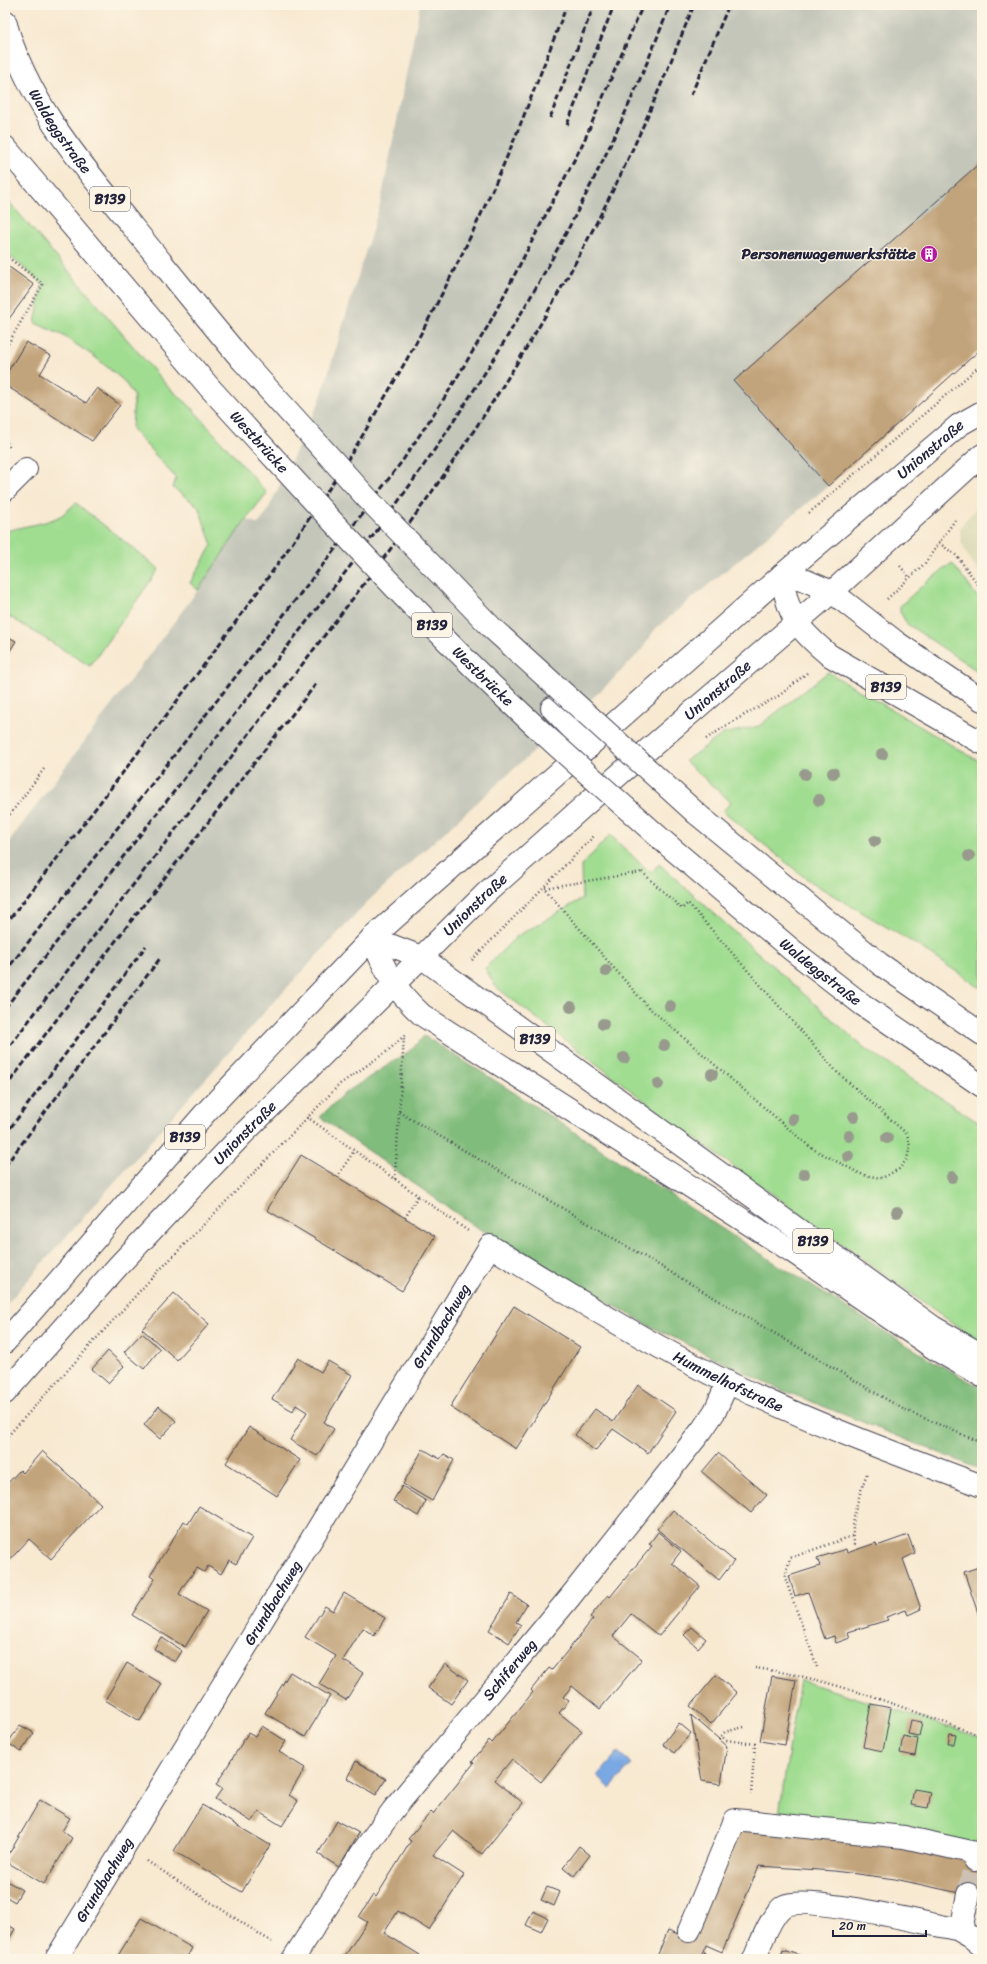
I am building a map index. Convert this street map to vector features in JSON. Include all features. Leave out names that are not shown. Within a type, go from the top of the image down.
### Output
[{"type":"main road","name":"Waldeggstraße","points":[[5,21],[17,60],[37,99],[93,179],[241,359],[367,498],[493,629],[697,814],[880,964],[982,1034]]},
{"type":"main road","points":[[5,67],[25,76]]},
{"type":"main road","name":"Westbrücke","points":[[5,146],[210,388],[340,531],[461,656],[544,734],[669,846]]},
{"type":"main road","name":"Unionstraße","points":[[5,1342],[207,1112],[372,938],[589,747],[782,574],[959,425],[982,412]]},
{"type":"main road","name":"Unionstraße","points":[[5,1393],[119,1265],[242,1135],[485,894],[622,772],[796,624],[982,455]]},
{"type":"main road","points":[[5,490],[26,469]]},
{"type":"main road","points":[[782,574],[802,579],[832,592],[896,642],[982,700]]},
{"type":"main road","name":"B139","points":[[782,574],[784,594],[796,624],[811,640],[829,655],[982,743]]},
{"type":"main road","points":[[552,708],[589,747]]},
{"type":"main road","name":"Waldeggstraße","points":[[669,846],[792,950],[828,978],[883,1019],[982,1086]]},
{"type":"main road","points":[[372,938],[393,984],[407,1002],[422,1015],[786,1247],[935,1349],[982,1376]]},
{"type":"main road","name":"B139","points":[[372,938],[421,957],[933,1327],[982,1356]]},
{"type":"main road","name":"Hummelhofstraße","points":[[490,1246],[642,1338],[728,1382],[877,1446],[982,1486]]},
{"type":"main road","name":"Grundbachweg","points":[[56,1959],[490,1246]]},
{"type":"main road","name":"Schiferweg","points":[[294,1958],[377,1831],[570,1597],[702,1430],[715,1411],[728,1382]]},
{"type":"main road","points":[[689,1931],[735,1820],[904,1837],[976,1853],[975,1860]]},
{"type":"main road","points":[[961,1931],[968,1894]]},
{"type":"main road","points":[[754,1959],[762,1941],[779,1912],[783,1907],[799,1902],[823,1903],[961,1931],[982,1946]]},
{"type":"path","points":[[5,254],[43,284],[5,350]]},
{"type":"path","points":[[866,619],[925,563],[957,516]]},
{"type":"path","points":[[939,543],[957,556],[982,590]]},
{"type":"path","points":[[701,742],[732,722],[780,695],[829,655]]},
{"type":"path","points":[[5,821],[44,769]]},
{"type":"path","points":[[453,980],[598,833]]},
{"type":"path","points":[[642,872],[682,909],[688,903],[837,1072],[907,1134],[910,1146],[907,1159],[899,1168],[882,1178],[863,1175],[811,1148],[647,1006],[544,888],[642,872]]},
{"type":"path","points":[[5,1439],[148,1282],[307,1117],[340,1084],[389,1050],[404,1037],[422,1015]]},
{"type":"path","points":[[394,1179],[404,1037]]},
{"type":"path","points":[[399,1112],[903,1409],[982,1443]]},
{"type":"path","points":[[307,1117],[472,1234]]},
{"type":"path","points":[[337,1177],[354,1151]]},
{"type":"path","points":[[404,1218],[418,1196]]},
{"type":"path","points":[[855,1546],[852,1536],[860,1495],[877,1446]]},
{"type":"path","points":[[817,1667],[785,1578],[790,1558],[852,1536]]},
{"type":"path","points":[[755,1668],[779,1671],[827,1684],[982,1736]]},
{"type":"path","points":[[744,1727],[725,1732],[721,1736],[726,1740],[755,1744],[751,1799]]},
{"type":"path","points":[[148,1861],[294,1958]]},
{"type":"path","points":[[703,1952],[718,1959]]},
{"type":"shaded area","points":[[420,5],[982,5],[982,348],[828,486],[655,629],[641,651],[608,684],[367,902],[270,1006],[5,1306],[5,847],[198,590],[246,519],[258,524],[265,516],[320,400],[381,201]]},
{"type":"shaded area","points":[[982,503],[982,576],[965,552],[961,541],[960,529],[967,518]]},
{"type":"green space","points":[[5,197],[168,387],[189,405],[267,493],[246,519],[198,590],[190,583],[212,545],[198,506],[173,488],[176,478],[132,429],[134,396],[124,381],[95,357],[62,335],[35,323],[43,284],[5,252]]},
{"type":"green space","points":[[76,503],[159,569],[90,666],[5,614],[5,532],[55,518],[62,515]]},
{"type":"green space","points":[[952,563],[982,603],[982,674],[907,624],[900,612],[900,606],[924,584]]},
{"type":"green space","points":[[828,672],[982,763],[982,989],[917,945],[809,881],[723,811],[731,802],[685,761],[723,734],[759,726]]},
{"type":"green space","points":[[610,835],[651,873],[659,864],[863,1047],[982,1125],[982,1344],[680,1128],[496,987],[485,968],[516,937],[582,899],[581,866]]},
{"type":"green space","points":[[424,1036],[526,1100],[777,1264],[904,1344],[982,1388],[982,1470],[770,1385],[650,1326],[473,1225],[320,1117],[342,1095],[408,1052]]},
{"type":"green space","points":[[800,1680],[982,1738],[982,1847],[779,1814]]},
{"type":"water","points":[[618,1752],[632,1764],[610,1788],[597,1776]]},
{"type":"building","name":"Personenwagenwerkstätte","points":[[982,161],[982,348],[828,486],[734,381]]},
{"type":"building","points":[[5,264],[34,285],[5,324]]},
{"type":"building","points":[[26,342],[51,356],[40,374],[86,403],[97,388],[120,405],[92,441],[5,385],[5,376]]},
{"type":"building","points":[[5,635],[16,641],[5,659]]},
{"type":"building","points":[[301,1155],[435,1236],[402,1291],[267,1210]]},
{"type":"building","points":[[174,1293],[209,1324],[177,1360],[142,1329]]},
{"type":"building","points":[[514,1306],[580,1347],[516,1449],[450,1407]]},
{"type":"building","points":[[142,1333],[160,1349],[144,1369],[124,1352]]},
{"type":"building","points":[[108,1351],[124,1366],[108,1383],[92,1369]]},
{"type":"building","points":[[298,1358],[321,1372],[328,1361],[352,1375],[324,1422],[334,1429],[317,1456],[290,1440],[307,1412],[296,1405],[293,1411],[272,1399]]},
{"type":"building","points":[[638,1385],[676,1411],[648,1453],[613,1429],[595,1451],[575,1435],[595,1409],[613,1422]]},
{"type":"building","points":[[159,1406],[176,1421],[160,1439],[144,1425]]},
{"type":"building","points":[[249,1427],[300,1460],[277,1496],[226,1463]]},
{"type":"building","points":[[423,1449],[440,1459],[444,1454],[454,1460],[432,1501],[403,1484]]},
{"type":"building","points":[[42,1451],[101,1504],[51,1559],[29,1539],[6,1564],[5,1486],[20,1470],[23,1473]]},
{"type":"building","points":[[718,1453],[767,1495],[751,1513],[702,1472]]},
{"type":"building","points":[[402,1486],[426,1501],[418,1516],[393,1501]]},
{"type":"building","points":[[199,1506],[252,1538],[236,1564],[229,1560],[221,1574],[208,1566],[204,1572],[197,1568],[184,1585],[179,1594],[207,1611],[185,1647],[132,1615],[155,1579],[150,1576],[184,1521],[188,1524]]},
{"type":"building","points":[[673,1510],[734,1561],[719,1580],[657,1529]]},
{"type":"building","points":[[658,1532],[681,1551],[672,1563],[700,1586],[659,1636],[631,1614],[613,1636],[642,1659],[600,1709],[572,1686],[563,1697],[569,1701],[559,1713],[582,1731],[541,1782],[512,1759],[495,1780],[523,1803],[482,1854],[453,1831],[433,1855],[464,1875],[429,1930],[398,1911],[384,1933],[420,1955],[417,1959],[343,1959],[367,1922],[359,1917],[373,1895],[376,1897],[411,1841],[408,1839],[431,1812],[433,1814],[474,1763],[472,1762],[489,1740],[492,1743],[533,1692],[531,1690],[549,1668],[552,1670],[593,1619],[590,1617],[608,1595],[610,1597],[652,1546],[649,1544]]},
{"type":"building","points":[[908,1535],[915,1553],[903,1559],[921,1609],[908,1615],[906,1610],[886,1617],[888,1620],[848,1632],[850,1638],[836,1643],[834,1636],[825,1639],[808,1592],[795,1596],[789,1576],[820,1566],[817,1558],[846,1549],[847,1553],[876,1543],[877,1546]]},
{"type":"building","points":[[982,1566],[982,1625],[964,1572]]},
{"type":"building","points":[[344,1593],[385,1618],[374,1636],[363,1628],[343,1660],[363,1673],[346,1700],[319,1684],[336,1656],[305,1637],[325,1606],[333,1611]]},
{"type":"building","points":[[511,1594],[527,1604],[516,1622],[521,1625],[509,1643],[489,1630]]},
{"type":"building","points":[[692,1627],[706,1639],[698,1648],[684,1635]]},
{"type":"building","points":[[161,1637],[182,1651],[175,1662],[154,1649]]},
{"type":"building","points":[[127,1663],[162,1684],[140,1721],[105,1700]]},
{"type":"building","points":[[445,1664],[468,1680],[451,1704],[428,1688]]},
{"type":"building","points":[[290,1672],[330,1696],[305,1737],[265,1713]]},
{"type":"building","points":[[716,1675],[737,1693],[711,1724],[690,1706]]},
{"type":"building","points":[[772,1676],[796,1680],[785,1745],[760,1741]]},
{"type":"building","points":[[871,1704],[891,1708],[883,1751],[863,1747]]},
{"type":"building","points":[[691,1715],[727,1746],[721,1784],[702,1781]]},
{"type":"building","points":[[911,1720],[922,1722],[919,1736],[908,1734]]},
{"type":"building","points":[[679,1723],[691,1733],[674,1753],[663,1744]]},
{"type":"building","points":[[20,1725],[34,1733],[21,1752],[8,1743]]},
{"type":"building","points":[[262,1726],[286,1741],[279,1752],[305,1768],[289,1795],[298,1801],[282,1826],[259,1812],[252,1822],[215,1799],[222,1789],[216,1785],[248,1733],[255,1737]]},
{"type":"building","points":[[950,1734],[956,1735],[954,1744],[948,1744]]},
{"type":"building","points":[[903,1736],[918,1739],[915,1756],[900,1753]]},
{"type":"building","points":[[356,1761],[386,1779],[376,1795],[347,1778]]},
{"type":"building","points":[[914,1789],[931,1792],[928,1808],[911,1805]]},
{"type":"building","points":[[40,1800],[70,1818],[62,1831],[72,1838],[44,1884],[5,1861]]},
{"type":"building","points":[[202,1805],[270,1845],[242,1892],[174,1851]]},
{"type":"building","points":[[337,1821],[359,1833],[339,1867],[318,1854]]},
{"type":"building","points":[[737,1827],[867,1840],[982,1862],[982,1898],[895,1879],[834,1871],[759,1866],[722,1952],[706,1945],[700,1959],[656,1959],[668,1930],[691,1939]]},
{"type":"building","points":[[579,1846],[590,1855],[574,1876],[563,1867]]},
{"type":"building","points":[[5,1880],[22,1890],[15,1902],[5,1896]]},
{"type":"building","points":[[547,1887],[560,1892],[554,1906],[541,1900]]},
{"type":"building","points":[[533,1911],[548,1918],[541,1932],[526,1925]]},
{"type":"building","points":[[141,1918],[192,1948],[186,1959],[116,1959]]},
{"type":"building","points":[[5,1923],[15,1929],[5,1946]]},
{"type":"building","points":[[783,1950],[811,1959],[780,1959]]},
{"type":"tunnel","points":[[968,1894],[975,1860]]},
{"type":"railway","points":[[5,925],[202,668],[307,522],[344,466],[414,347],[448,283],[509,152],[567,5]]},
{"type":"railway","points":[[550,118],[594,5]]},
{"type":"railway","points":[[567,125],[614,5]]},
{"type":"railway","points":[[5,972],[343,539],[403,460],[447,394],[488,326],[584,141],[643,5]]},
{"type":"railway","points":[[5,1008],[351,565],[445,434],[531,297],[570,226],[606,154],[640,80],[670,5]]},
{"type":"railway","points":[[5,1052],[380,563],[412,520],[473,432],[502,387],[557,295],[608,200],[642,128],[694,5]]},
{"type":"railway","points":[[691,95],[729,5]]},
{"type":"railway","points":[[5,1088],[124,930],[316,684]]},
{"type":"railway","points":[[5,1135],[146,946]]},
{"type":"railway","points":[[5,1166],[161,957]]},
{"type":"place","name":"Personenwagenwerkstätte","points":[[929,254]]}]
